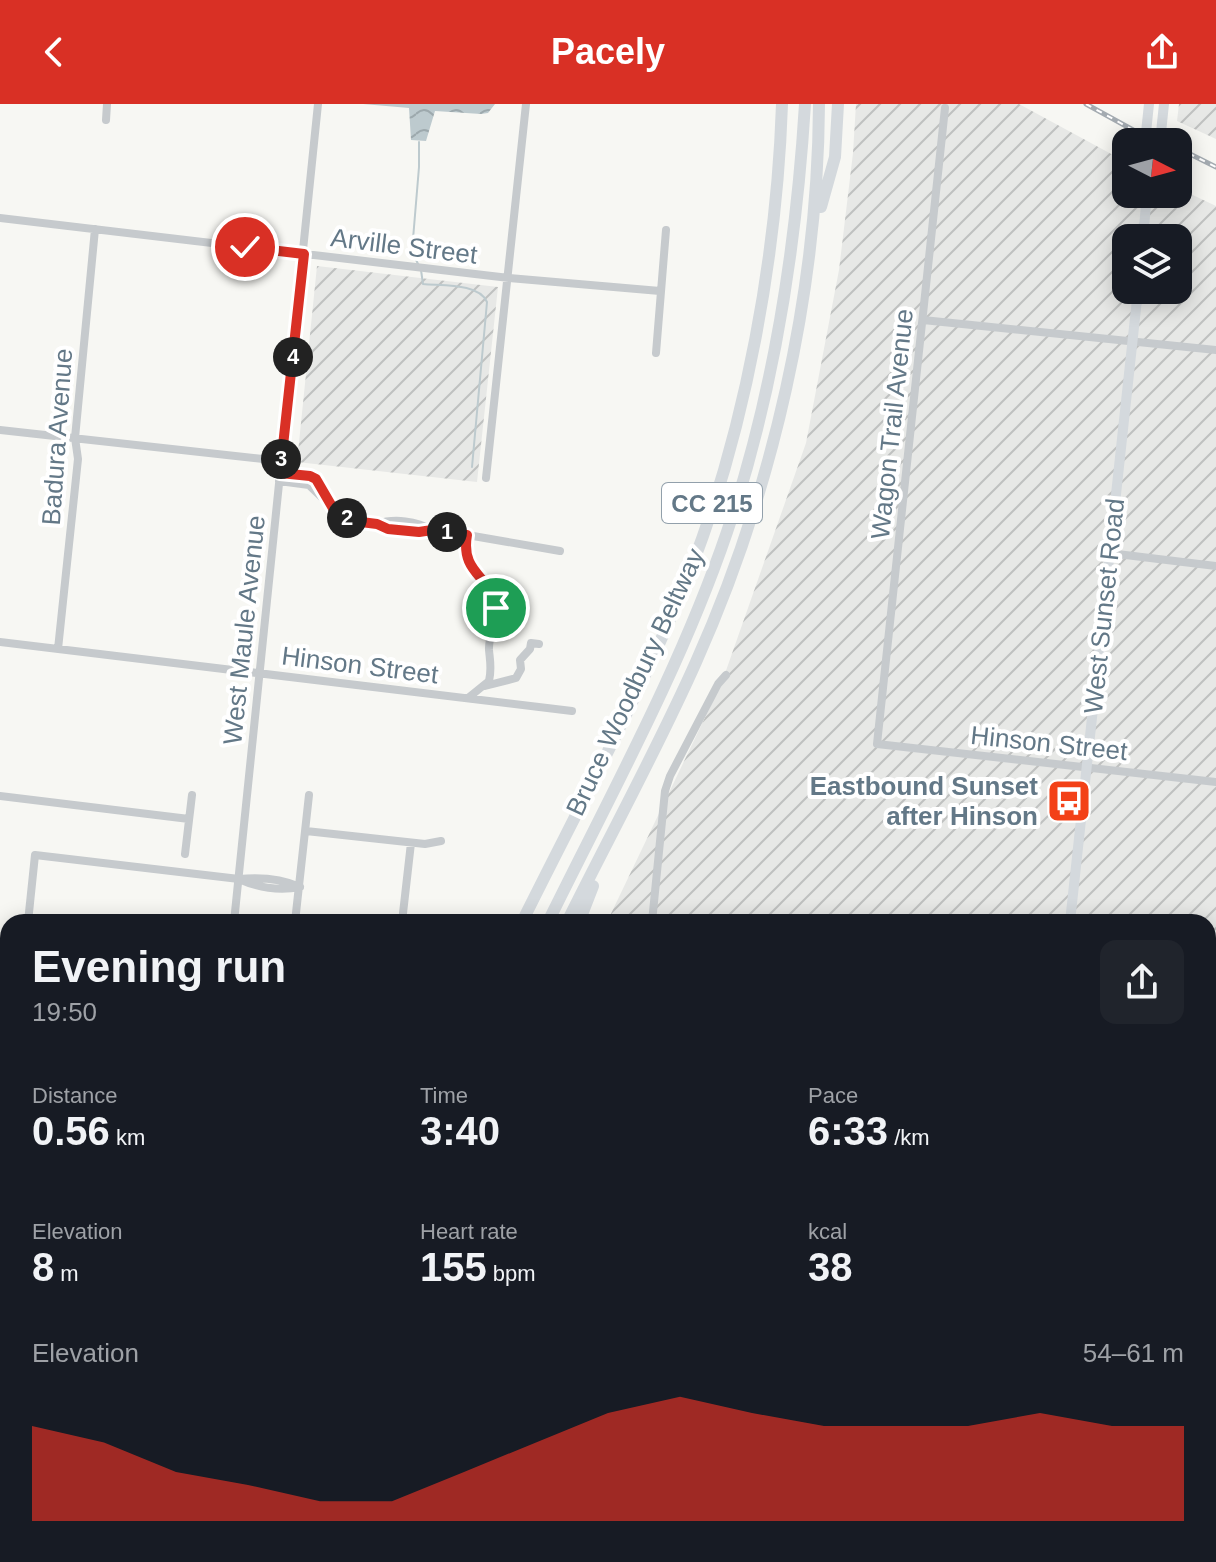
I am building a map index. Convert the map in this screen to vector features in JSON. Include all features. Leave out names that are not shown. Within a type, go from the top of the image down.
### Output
[{"type":"highway","name":"Bruce Woodbury Beltway","points":[[526,914],[649,665],[692,565],[723,469],[760,318],[773,229],[782,104]]},
{"type":"highway","name":"Bruce Woodbury Beltway","points":[[552,914],[661,696],[727,532],[764,403],[780,330],[797,218],[805,104]]},
{"type":"highway","name":"CC 215","points":[[571,914],[698,659],[749,522],[789,374],[816,194],[819,104]]},
{"type":"highway","points":[[810,245],[835,157],[838,104]]},
{"type":"highway","points":[[582,914],[618,819]]},
{"type":"main road","points":[[1146,128],[1149,104]]},
{"type":"main road","points":[[1161,128],[1164,104]]},
{"type":"main road","name":"West Sunset Road","points":[[1071,914],[1136,304]]},
{"type":"street","points":[[106,120],[107,104]]},
{"type":"street","name":"West Maule Avenue","points":[[235,914],[317,104]]},
{"type":"street","points":[[486,478],[526,104]]},
{"type":"street","name":"Wagon Trail Avenue","points":[[877,744],[945,108]]},
{"type":"street","name":"Arville Street","points":[[0,218],[509,278],[660,291]]},
{"type":"street","name":"Badura Avenue","points":[[58,649],[78,459],[75,438],[95,229]]},
{"type":"street","points":[[656,353],[666,230]]},
{"type":"street","points":[[923,320],[1216,350]]},
{"type":"street","points":[[0,430],[281,461]]},
{"type":"street","points":[[280,477],[309,485],[338,513],[349,519],[377,524],[389,521],[421,524],[432,530],[560,551]]},
{"type":"street","points":[[467,535],[468,564],[509,621]]},
{"type":"street","points":[[1109,553],[1216,566]]},
{"type":"street","points":[[468,698],[489,681],[492,666],[489,647],[495,602]]},
{"type":"street","name":"Hinson Street","points":[[0,642],[572,711]]},
{"type":"street","points":[[484,686],[516,678],[521,669],[520,660],[530,649],[531,643],[539,644]]},
{"type":"street","points":[[653,914],[665,791],[718,684],[726,675]]},
{"type":"street","name":"Hinson Street","points":[[877,744],[1216,782]]},
{"type":"street","points":[[185,854],[192,795]]},
{"type":"street","points":[[296,914],[309,795]]},
{"type":"street","points":[[0,796],[189,819]]},
{"type":"street","points":[[306,831],[411,843],[441,841]]},
{"type":"street","points":[[403,914],[411,843]]},
{"type":"street","points":[[29,914],[35,855],[239,879],[286,881],[300,887]]},
{"type":"shaded area","points":[[856,104],[1019,104],[1112,154],[1112,208],[1192,208],[1192,195],[1216,206],[1216,914],[611,914],[722,682],[806,443],[839,270]]},
{"type":"shaded area","points":[[1179,104],[1216,104],[1216,139],[1177,121]]},
{"type":"shaded area","points":[[317,266],[498,287],[477,482],[297,462]]},
{"type":"water","points":[[363,104],[495,104],[488,113],[481,114],[435,111],[426,141],[411,140],[409,108]]},
{"type":"waterway","points":[[418,264],[412,251],[419,142]]},
{"type":"waterway","points":[[421,270],[423,284],[468,288],[483,296],[487,302],[472,467]]},
{"type":"railway","points":[[1086,104],[1130,128]]},
{"type":"railway","points":[[1192,155],[1216,167]]},
{"type":"place","name":"Eastbound Sunset after Hinson","points":[[1069,801]]},
{"type":"route","points":[[245,247],[304,254],[280,473],[316,479],[334,510],[353,521],[377,524],[388,529],[467,535],[468,564],[480,576],[496,608]]}]
